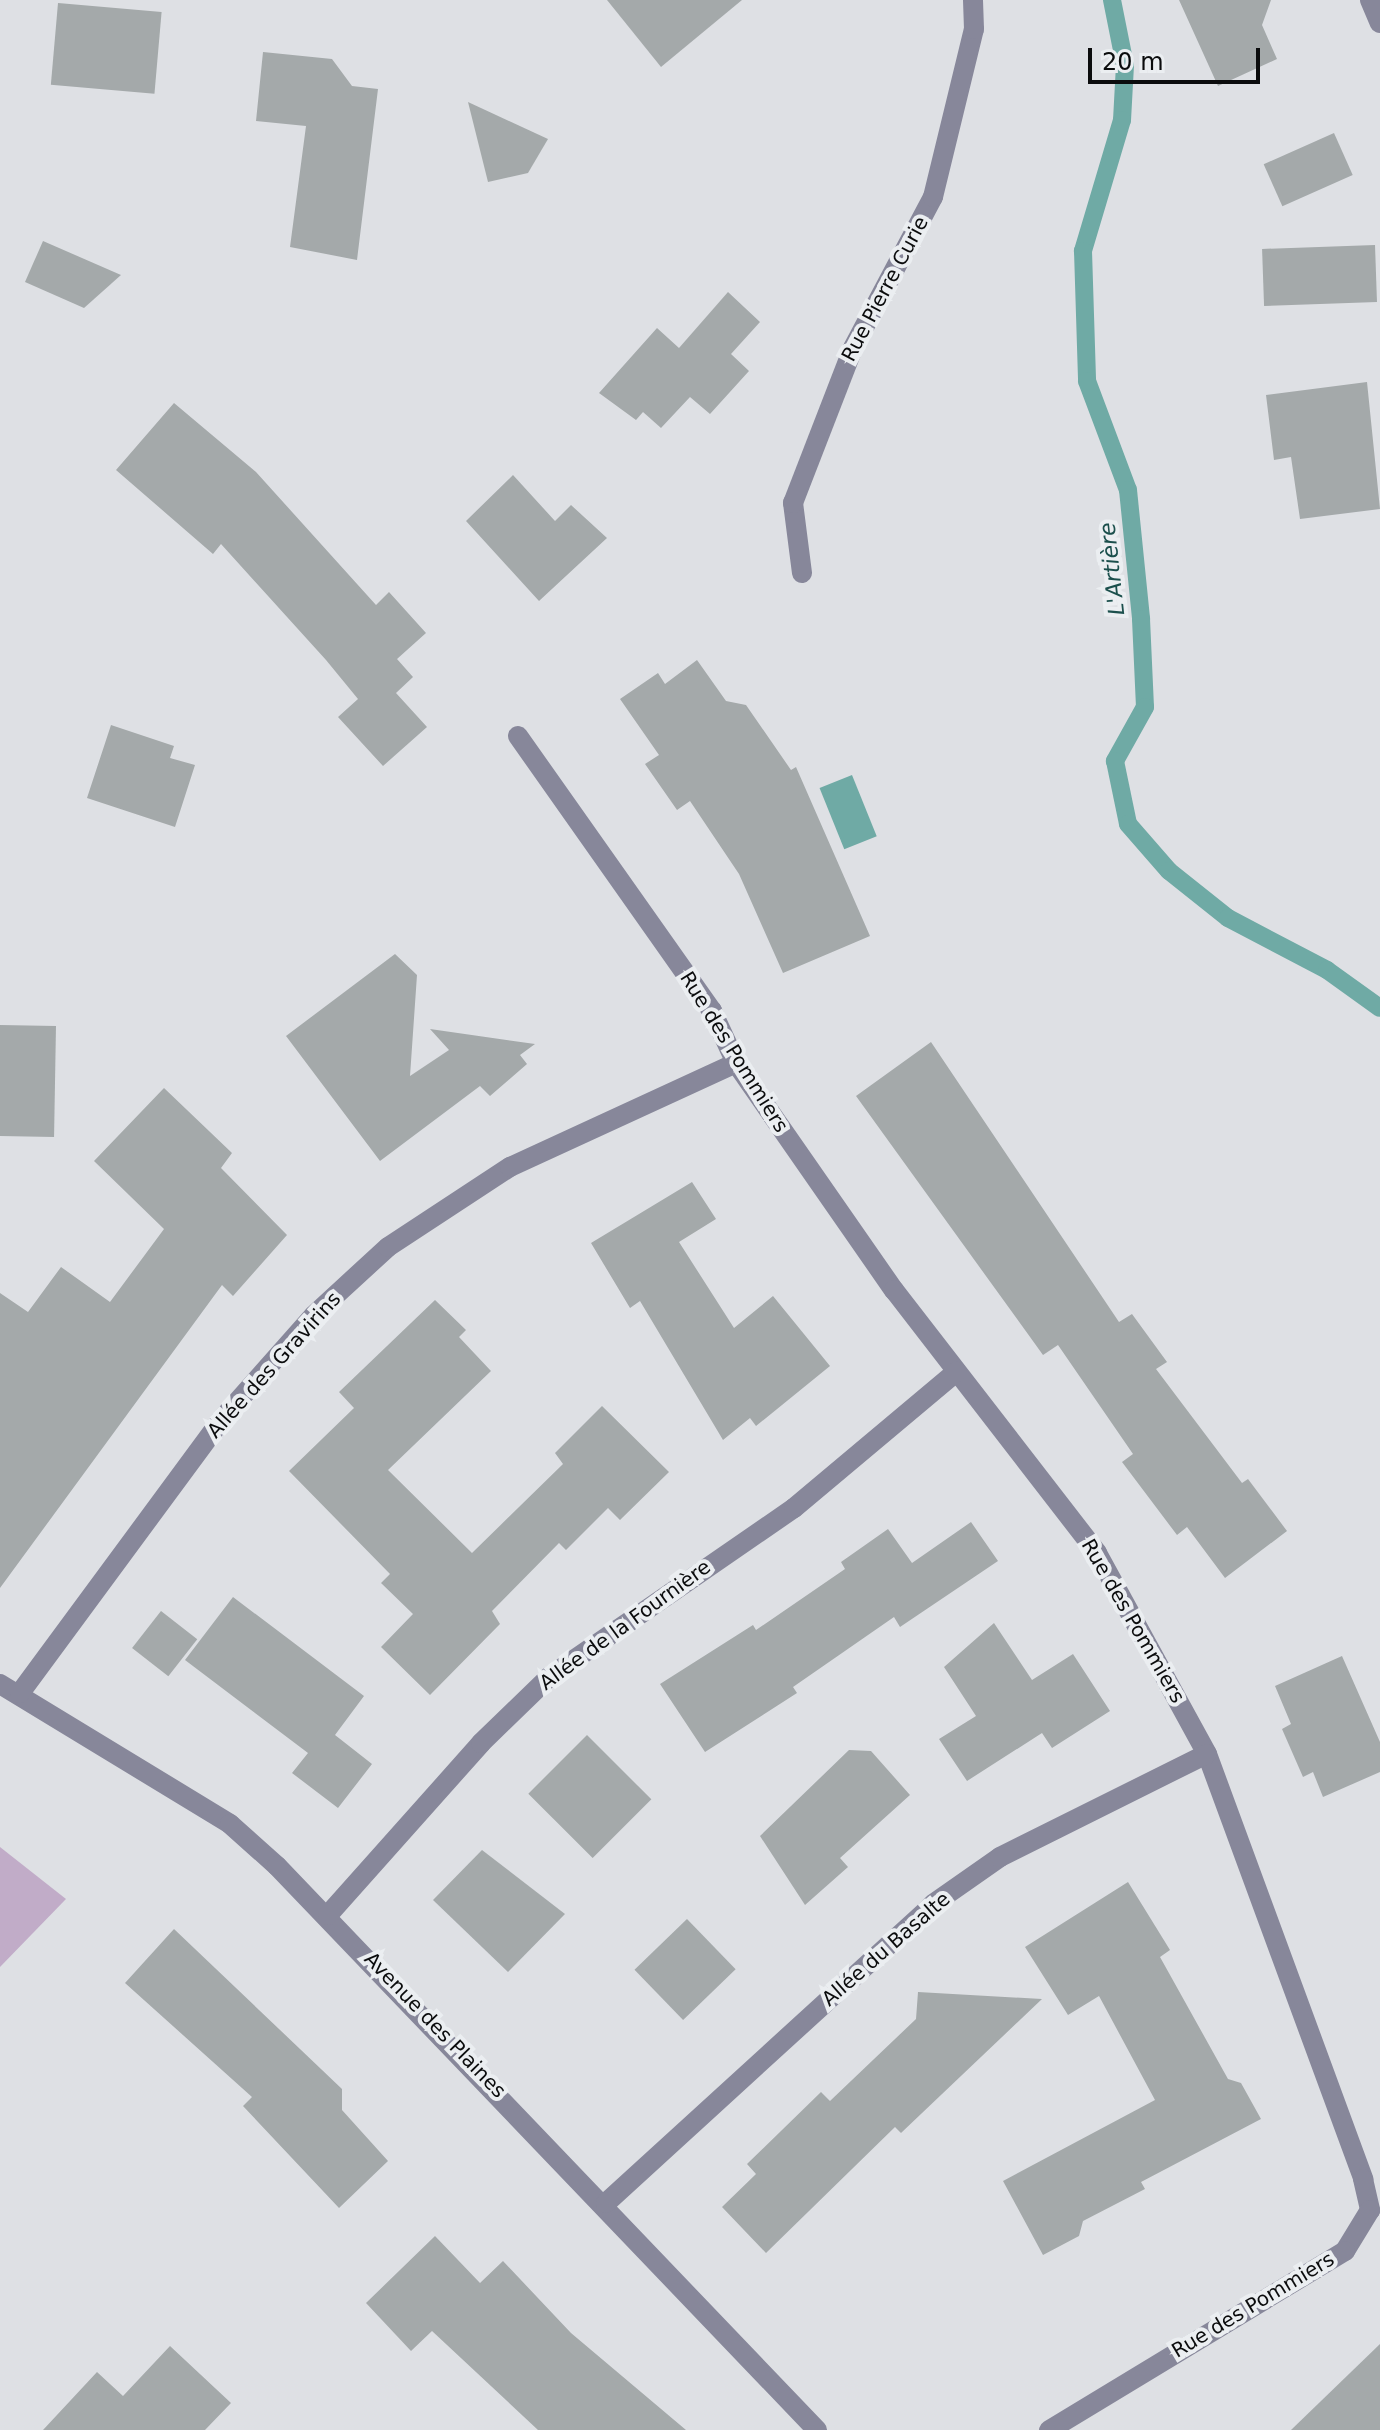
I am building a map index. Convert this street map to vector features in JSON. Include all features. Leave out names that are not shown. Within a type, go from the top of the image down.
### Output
[{"type":"street","name":"Rue Pierre Curie","points":[[802,573],[793,503],[853,348],[933,197],[974,29],[973,0]]},
{"type":"street","points":[[1370,0],[1380,23]]},
{"type":"street","name":"Rue des Pommiers","points":[[518,736],[712,1011],[736,1063],[956,1372],[1097,1553],[1207,1754],[1370,2210],[1345,2251],[1049,2430]]},
{"type":"street","name":"Allée des Gravirins","points":[[20,1693],[223,1418],[314,1315],[388,1247],[510,1167],[736,1063]]},
{"type":"street","name":"Allée de la Fournière","points":[[328,1915],[481,1743],[549,1677],[794,1508],[956,1372]]},
{"type":"street","name":"Avenue des Plaines","points":[[0,1684],[20,1693],[230,1824],[328,1915],[606,2203],[817,2430]]},
{"type":"street","name":"Allée du Basalte","points":[[606,2203],[933,1904],[1000,1857],[1207,1754]]},
{"type":"shaded area","points":[[852,775],[877,836],[844,849],[820,788]]},
{"type":"shaded area","points":[[0,1847],[66,1899],[0,1967]]},
{"type":"building","points":[[607,0],[742,0],[661,67]]},
{"type":"building","points":[[1179,0],[1271,0],[1262,25],[1277,59],[1218,86]]},
{"type":"building","points":[[58,3],[162,12],[154,94],[51,85]]},
{"type":"building","points":[[263,52],[332,59],[352,86],[378,89],[357,260],[290,247],[306,126],[256,121]]},
{"type":"building","points":[[468,102],[548,139],[528,173],[488,182]]},
{"type":"building","points":[[1334,133],[1353,175],[1282,206],[1264,164]]},
{"type":"building","points":[[43,241],[121,275],[84,308],[25,282]]},
{"type":"building","points":[[1375,245],[1377,302],[1264,306],[1262,249]]},
{"type":"building","points":[[728,292],[760,322],[731,354],[749,371],[710,414],[690,397],[661,428],[643,412],[636,420],[599,393],[657,328],[679,348]]},
{"type":"building","points":[[1367,382],[1380,509],[1300,519],[1291,457],[1274,460],[1266,395]]},
{"type":"building","points":[[174,403],[256,472],[376,605],[389,592],[426,633],[397,659],[413,677],[396,693],[427,727],[383,766],[338,717],[358,699],[326,660],[221,544],[213,554],[116,470]]},
{"type":"building","points":[[513,475],[555,521],[571,505],[607,538],[539,601],[466,521]]},
{"type":"building","points":[[697,660],[726,701],[746,705],[791,770],[796,767],[870,936],[783,973],[739,874],[690,801],[677,810],[645,764],[659,755],[620,699],[658,673],[665,684]]},
{"type":"building","points":[[111,725],[174,746],[170,758],[195,765],[175,827],[87,798]]},
{"type":"building","points":[[395,954],[417,975],[410,1076],[449,1050],[430,1029],[535,1044],[520,1055],[527,1064],[490,1096],[480,1086],[380,1161],[286,1036]]},
{"type":"building","points":[[0,1025],[56,1026],[54,1137],[0,1136]]},
{"type":"building","points":[[931,1042],[1119,1322],[1132,1314],[1167,1362],[1156,1369],[1242,1483],[1248,1479],[1287,1531],[1225,1578],[1187,1527],[1177,1535],[1122,1462],[1133,1454],[1058,1345],[1043,1355],[856,1096]]},
{"type":"building","points":[[164,1088],[232,1153],[221,1168],[287,1235],[233,1296],[222,1285],[0,1588],[0,1293],[28,1312],[61,1267],[110,1302],[164,1229],[94,1161]]},
{"type":"building","points":[[692,1182],[716,1219],[679,1242],[734,1328],[773,1296],[830,1366],[756,1426],[750,1418],[723,1440],[640,1301],[630,1308],[591,1243]]},
{"type":"building","points":[[435,1300],[466,1330],[459,1337],[491,1371],[388,1470],[472,1553],[563,1464],[555,1453],[602,1406],[669,1472],[620,1520],[608,1508],[566,1550],[559,1543],[492,1611],[500,1624],[430,1695],[381,1647],[413,1614],[381,1583],[390,1574],[289,1471],[354,1408],[339,1392]]},
{"type":"building","points":[[971,1522],[998,1561],[900,1627],[894,1617],[793,1687],[797,1693],[705,1752],[660,1684],[753,1625],[756,1630],[845,1569],[841,1562],[888,1529],[912,1563]]},
{"type":"building","points":[[233,1597],[364,1696],[335,1735],[372,1764],[338,1808],[292,1773],[308,1753],[185,1660]]},
{"type":"building","points":[[161,1611],[197,1639],[168,1676],[132,1648]]},
{"type":"building","points":[[994,1623],[1032,1680],[1073,1654],[1110,1711],[1052,1748],[1042,1733],[967,1781],[939,1739],[976,1716],[944,1667]]},
{"type":"building","points":[[1342,1656],[1380,1742],[1380,1772],[1323,1797],[1313,1772],[1303,1777],[1282,1729],[1291,1724],[1275,1686]]},
{"type":"building","points":[[587,1735],[651,1799],[593,1858],[528,1794]]},
{"type":"building","points":[[849,1750],[871,1751],[910,1795],[840,1858],[848,1867],[805,1905],[760,1836]]},
{"type":"building","points":[[482,1850],[565,1914],[508,1972],[433,1900]]},
{"type":"building","points":[[1128,1882],[1170,1950],[1160,1957],[1228,2079],[1241,2083],[1261,2119],[1141,2182],[1145,2189],[1083,2221],[1079,2236],[1043,2255],[1003,2181],[1155,2100],[1099,1996],[1068,2015],[1025,1947]]},
{"type":"building","points":[[687,1919],[736,1969],[683,2020],[634,1970]]},
{"type":"building","points":[[174,1929],[342,2089],[342,2110],[388,2161],[339,2208],[243,2106],[252,2097],[125,1983]]},
{"type":"building","points":[[918,1992],[1042,1999],[901,2133],[895,2127],[766,2253],[722,2207],[756,2174],[747,2164],[821,2092],[830,2101],[916,2019]]},
{"type":"building","points":[[435,2236],[480,2283],[503,2261],[571,2333],[686,2430],[538,2430],[432,2331],[411,2351],[366,2303]]},
{"type":"building","points":[[1380,2344],[1380,2430],[1291,2430]]},
{"type":"building","points":[[170,2346],[231,2403],[205,2430],[43,2430],[97,2372],[123,2396]]},
{"type":"waterway","name":"L'Artière","points":[[1112,0],[1125,65],[1122,120],[1083,251],[1087,381],[1128,490],[1141,619],[1145,707],[1115,761],[1128,824],[1169,871],[1228,918],[1327,970],[1380,1008]]}]
